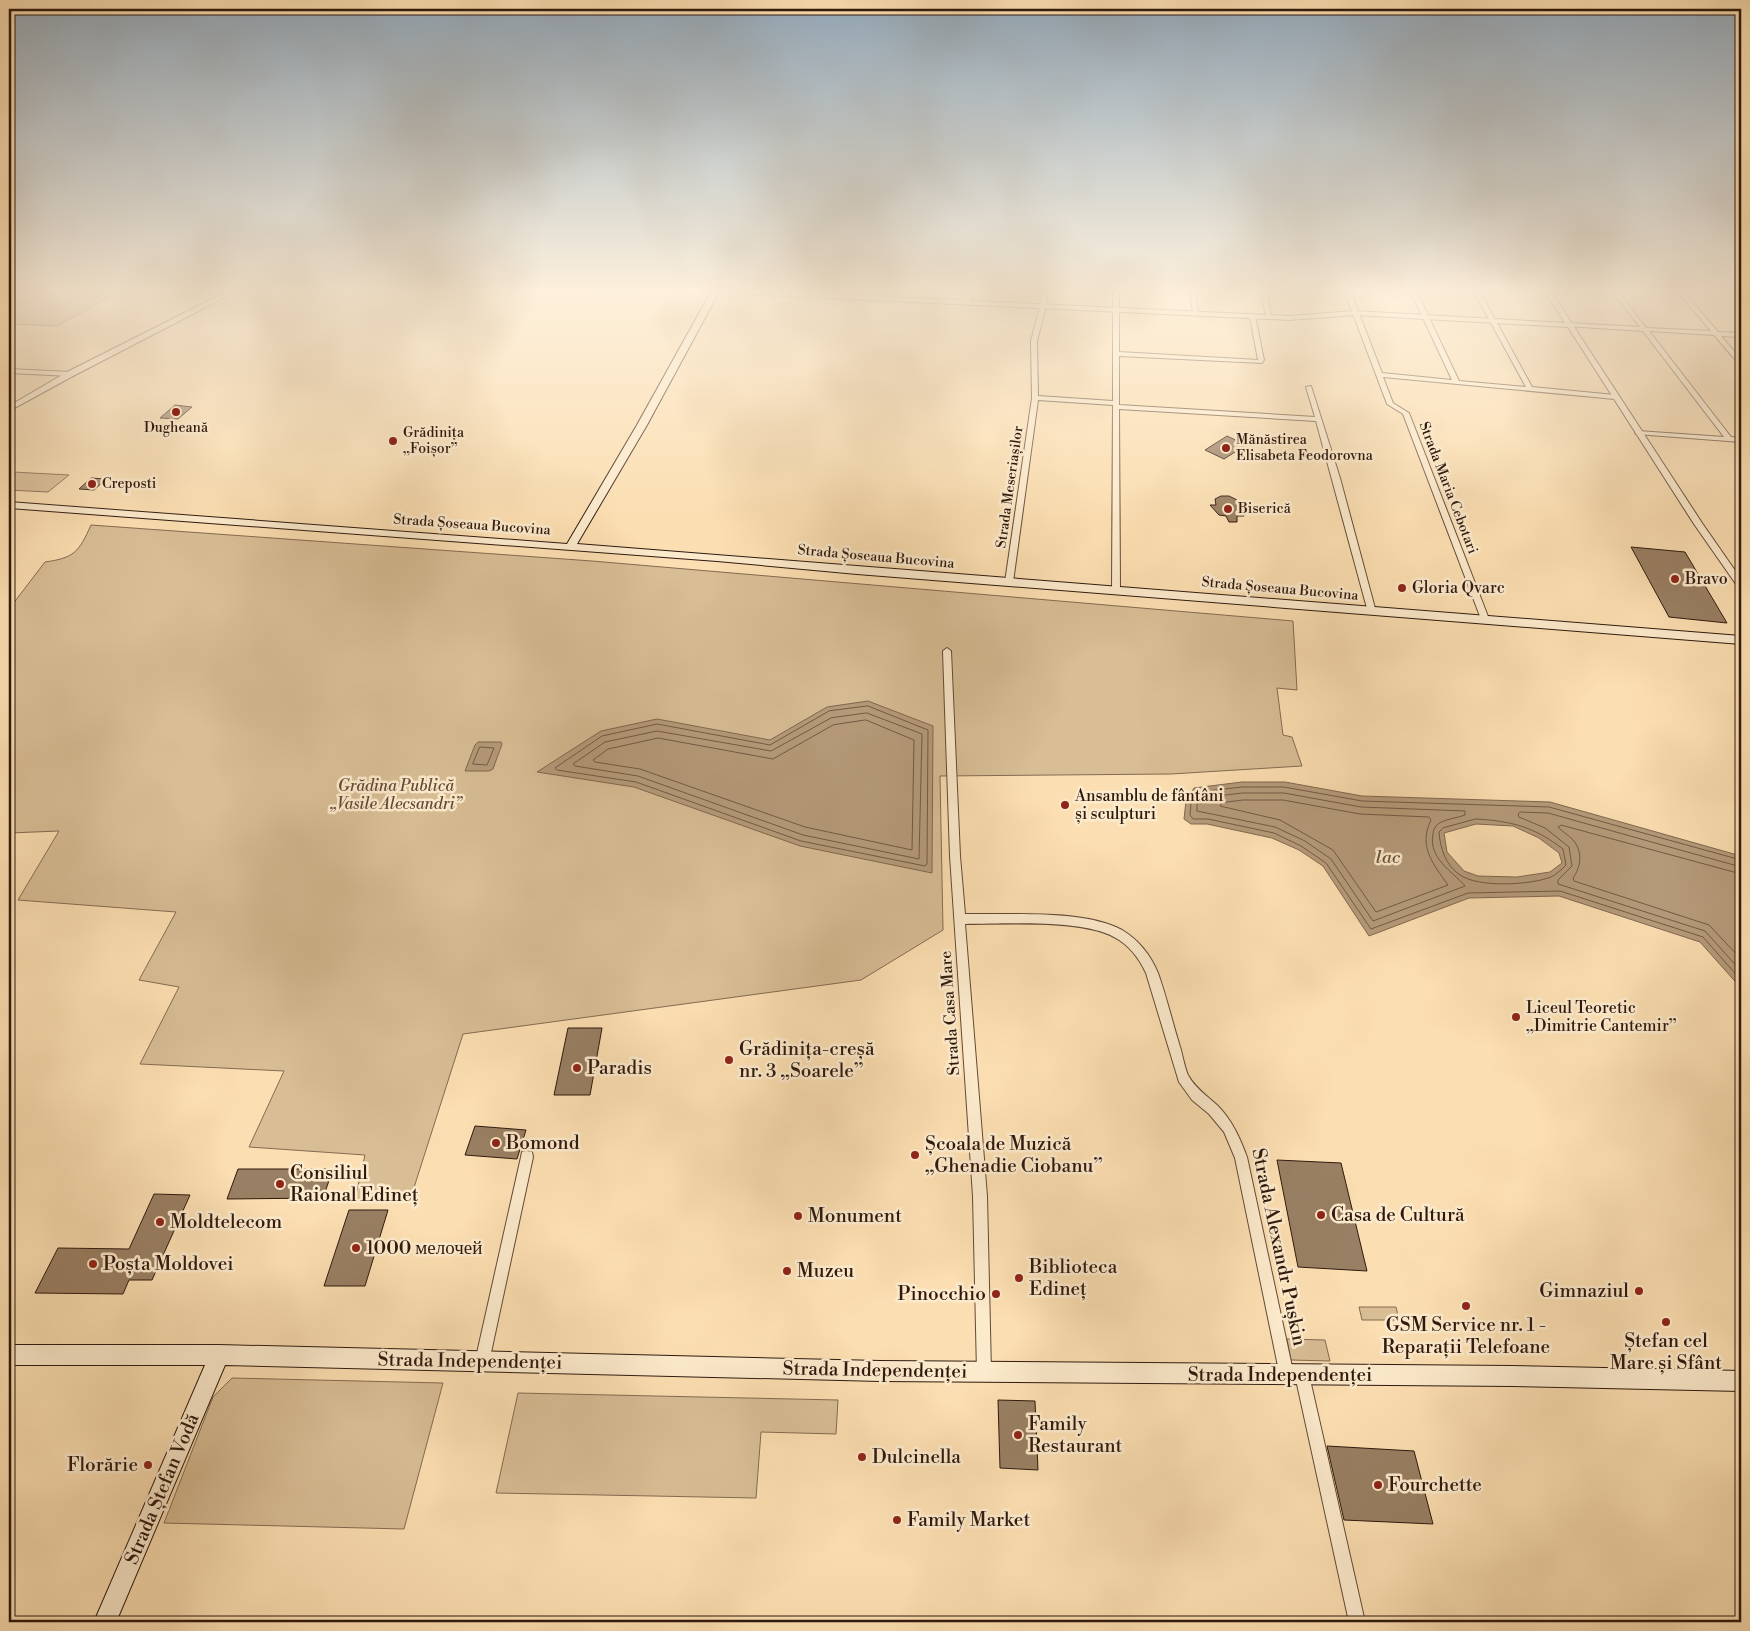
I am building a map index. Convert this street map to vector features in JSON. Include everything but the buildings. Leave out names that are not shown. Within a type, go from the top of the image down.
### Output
[{"type":"main road","points":[[570,548],[674,366]]},
{"type":"main road","name":"Strada Șoseaua Bucovina","points":[[9,505],[1741,640]]},
{"type":"main road","name":"Strada Independenței","points":[[9,1355],[218,1355],[984,1372],[1295,1376],[1549,1376],[1741,1381]]},
{"type":"main road","name":"Strada Ștefan Vodă","points":[[105,1622],[218,1355]]},
{"type":"street","points":[[9,408],[86,366]]},
{"type":"street","name":"Strada Meseriașilor","points":[[1009,582],[1035,398],[1034,366]]},
{"type":"street","points":[[1116,591],[1117,366]]},
{"type":"street","name":"Strada Maria Cebotari","points":[[1375,366],[1390,404],[1406,413],[1485,619]]},
{"type":"street","points":[[1448,366],[1456,382]]},
{"type":"street","points":[[1518,366],[1530,389]]},
{"type":"street","points":[[1595,366],[1741,585]]},
{"type":"street","points":[[1673,366],[1729,439]]},
{"type":"street","points":[[9,371],[70,374]]},
{"type":"street","points":[[1378,375],[1615,397]]},
{"type":"street","points":[[1308,387],[1336,478],[1372,612]]},
{"type":"street","points":[[1035,398],[1318,419]]},
{"type":"street","points":[[1638,433],[1741,440]]},
{"type":"street","name":"Strada Casa Mare","points":[[947,651],[955,856],[980,1196],[984,1372]]},
{"type":"street","name":"Strada Alexandr Pușkin","points":[[960,919],[1047,921],[1102,927],[1117,933],[1133,944],[1145,957],[1152,973],[1183,1078],[1196,1096],[1213,1110],[1228,1128],[1235,1141],[1357,1622]]},
{"type":"street","points":[[482,1362],[527,1157]]},
{"type":"green space","points":[[13,472],[69,475],[48,492],[9,490],[9,475]]},
{"type":"green space","name":"Grădina Publică „Vasile Alecsandri”","points":[[91,525],[592,561],[1293,621],[1297,690],[1277,688],[1283,735],[1292,737],[1302,766],[1171,774],[940,776],[943,930],[861,980],[463,1034],[410,1200],[355,1199],[365,1155],[249,1147],[284,1071],[140,1064],[179,987],[139,980],[176,912],[18,900],[59,831],[9,833],[9,609],[45,562],[69,556],[79,548]]},
{"type":"green space","points":[[1359,1307],[1396,1307],[1399,1320],[1362,1320]]},
{"type":"green space","points":[[1287,1339],[1325,1340],[1330,1361],[1291,1360]]},
{"type":"green space","points":[[232,1378],[443,1383],[404,1529],[164,1523],[213,1397]]},
{"type":"green space","points":[[518,1393],[838,1400],[836,1434],[761,1432],[756,1498],[496,1493]]},
{"type":"water","points":[[868,701],[933,726],[932,873],[800,846],[634,787],[537,772],[601,731],[657,719],[770,740],[827,707]]},
{"type":"water","points":[[478,742],[501,742],[502,744],[493,769],[489,771],[465,771],[475,745]]},
{"type":"water","name":"lac","points":[[1242,782],[1285,782],[1362,796],[1550,802],[1741,856],[1741,988],[1700,942],[1559,896],[1469,898],[1369,936],[1323,866],[1299,850],[1272,838],[1207,824],[1191,824],[1184,819],[1186,801],[1194,788]],"holes":[[[1476,824],[1513,826],[1539,838],[1559,853],[1562,863],[1550,872],[1517,877],[1478,876],[1464,871],[1447,852],[1444,833]]]},
{"type":"place","name":"Dugheană","points":[[176,412]]},
{"type":"place","name":"Grădinița „Foișor”","points":[[393,441]]},
{"type":"place","name":"Mănăstirea Elisabeta Feodorovna","points":[[1226,448]]},
{"type":"place","name":"Creposti","points":[[92,484]]},
{"type":"place","name":"Biserică","points":[[1228,509]]},
{"type":"place","name":"Bravo","points":[[1675,579]]},
{"type":"place","name":"Gloria Qvarc","points":[[1402,588]]},
{"type":"place","name":"Ansamblu de fântâni și sculpturi","points":[[1065,805]]},
{"type":"place","name":"Liceul Teoretic „Dimitrie Cantemir”","points":[[1516,1017]]},
{"type":"place","name":"Grădinița-creșă nr. 3 „Soarele”","points":[[729,1060]]},
{"type":"place","name":"Paradis","points":[[577,1068]]},
{"type":"place","name":"Bomond","points":[[496,1143]]},
{"type":"place","name":"Școala de Muzică „Ghenadie Ciobanu”","points":[[915,1155]]},
{"type":"place","name":"Consiliul Raional Edineț","points":[[280,1184]]},
{"type":"place","name":"Casa de Cultură","points":[[1321,1215]]},
{"type":"place","name":"Monument","points":[[798,1216]]},
{"type":"place","name":"Moldtelecom","points":[[160,1222]]},
{"type":"place","name":"1000 мелочей","points":[[356,1248]]},
{"type":"place","name":"Poșta Moldovei","points":[[93,1264]]},
{"type":"place","name":"Muzeu","points":[[787,1271]]},
{"type":"place","name":"Biblioteca Edineț","points":[[1019,1278]]},
{"type":"place","name":"Gimnaziul","points":[[1639,1291]]},
{"type":"place","name":"Pinocchio","points":[[996,1294]]},
{"type":"place","name":"GSM Service nr. 1 - Reparații Telefoane","points":[[1466,1306]]},
{"type":"place","name":"Ștefan cel Mare și Sfânt","points":[[1666,1322]]},
{"type":"place","name":"Family Restaurant","points":[[1018,1435]]},
{"type":"place","name":"Dulcinella","points":[[862,1457]]},
{"type":"place","name":"Florărie","points":[[148,1465]]},
{"type":"place","name":"Fourchette","points":[[1378,1485]]},
{"type":"place","name":"Family Market","points":[[897,1520]]}]
